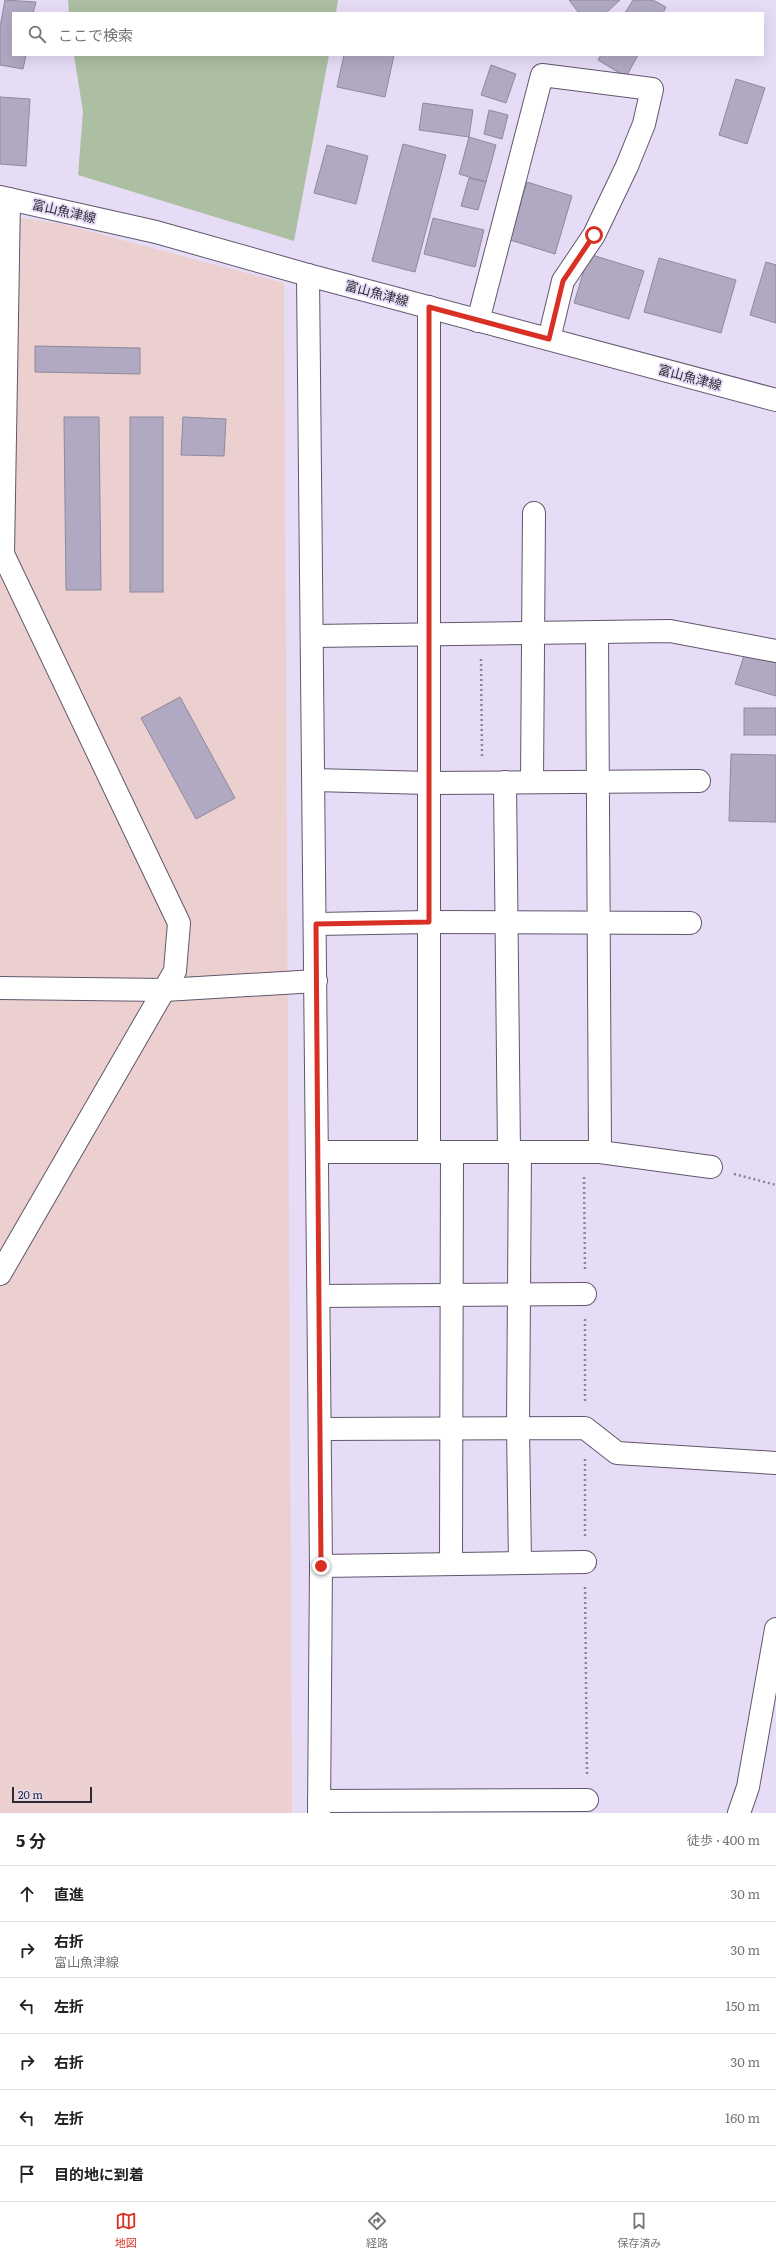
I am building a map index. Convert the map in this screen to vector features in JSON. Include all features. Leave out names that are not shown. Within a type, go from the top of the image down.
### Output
[{"type":"street","points":[[478,320],[542,75],[652,89],[644,124],[627,166],[594,235],[563,281],[549,339]]},
{"type":"street","name":"富山魚津線","points":[[5,198],[156,232],[308,275],[776,400]]},
{"type":"street","points":[[0,1274],[175,971],[179,924],[1,556],[5,198]]},
{"type":"street","points":[[308,275],[316,924],[321,1566],[319,1807],[587,1800]]},
{"type":"street","points":[[429,307],[430,1152]]},
{"type":"street","points":[[532,782],[534,513]]},
{"type":"street","points":[[312,636],[670,631],[776,651]]},
{"type":"street","points":[[592,1152],[599,924],[597,633]]},
{"type":"street","points":[[314,780],[429,783],[699,781]]},
{"type":"street","points":[[505,782],[506,922],[520,1294],[518,1428],[520,1563]]},
{"type":"street","points":[[316,924],[429,922],[599,924],[690,923]]},
{"type":"street","points":[[0,988],[165,990],[316,981]]},
{"type":"street","points":[[318,1152],[592,1152],[711,1167]]},
{"type":"street","points":[[451,1564],[452,1152]]},
{"type":"street","points":[[319,1296],[585,1294]]},
{"type":"street","points":[[320,1429],[585,1428],[617,1453],[776,1463]]},
{"type":"street","points":[[321,1566],[585,1562]]},
{"type":"street","points":[[739,1813],[748,1787],[776,1630]]},
{"type":"path","points":[[481,634],[482,782]]},
{"type":"path","points":[[587,1800],[585,1294],[592,1152]]},
{"type":"path","points":[[711,1167],[776,1185]]},
{"type":"shaded area","points":[[0,215],[62,224],[284,283],[292,1813],[0,1813]]},
{"type":"green space","points":[[68,0],[338,0],[336,12],[69,12]]},
{"type":"green space","points":[[74,56],[329,56],[294,241],[78,175],[83,112]]},
{"type":"building","points":[[5,0],[36,2],[33,12],[12,12],[12,56],[26,56],[23,69],[0,65],[0,27]]},
{"type":"building","points":[[569,0],[620,0],[607,12],[578,12]]},
{"type":"building","points":[[633,0],[653,0],[666,7],[664,12],[626,12]]},
{"type":"building","points":[[344,56],[394,56],[385,97],[337,87]]},
{"type":"building","points":[[600,56],[637,56],[626,77],[598,60]]},
{"type":"building","points":[[491,65],[516,74],[506,103],[481,95]]},
{"type":"building","points":[[736,79],[765,88],[747,144],[719,135]]},
{"type":"building","points":[[0,97],[30,99],[26,166],[0,164]]},
{"type":"building","points":[[423,103],[473,110],[469,137],[419,130]]},
{"type":"building","points":[[489,110],[508,115],[502,139],[484,134]]},
{"type":"building","points":[[469,137],[496,145],[486,182],[459,174]]},
{"type":"building","points":[[403,144],[446,155],[415,272],[372,261]]},
{"type":"building","points":[[327,145],[368,156],[356,204],[314,193]]},
{"type":"building","points":[[469,178],[486,182],[478,210],[461,206]]},
{"type":"building","points":[[527,182],[572,196],[555,254],[510,240]]},
{"type":"building","points":[[433,218],[484,230],[475,267],[424,254]]},
{"type":"building","points":[[589,254],[644,271],[629,319],[574,303]]},
{"type":"building","points":[[659,258],[736,280],[721,333],[644,312]]},
{"type":"building","points":[[766,262],[776,265],[776,323],[750,315]]},
{"type":"building","points":[[35,346],[140,348],[140,374],[35,372]]},
{"type":"building","points":[[64,417],[99,417],[101,590],[66,590]]},
{"type":"building","points":[[130,417],[163,417],[163,592],[130,592]]},
{"type":"building","points":[[183,417],[226,419],[224,456],[181,455]]},
{"type":"building","points":[[745,652],[776,662],[776,696],[735,684]]},
{"type":"building","points":[[180,697],[235,798],[196,819],[141,718]]},
{"type":"building","points":[[744,708],[776,708],[776,735],[744,735]]},
{"type":"building","points":[[731,754],[776,755],[776,822],[729,821]]},
{"type":"route","points":[[321,1566],[316,924],[429,922],[429,307],[549,339],[563,281],[594,235]]}]
